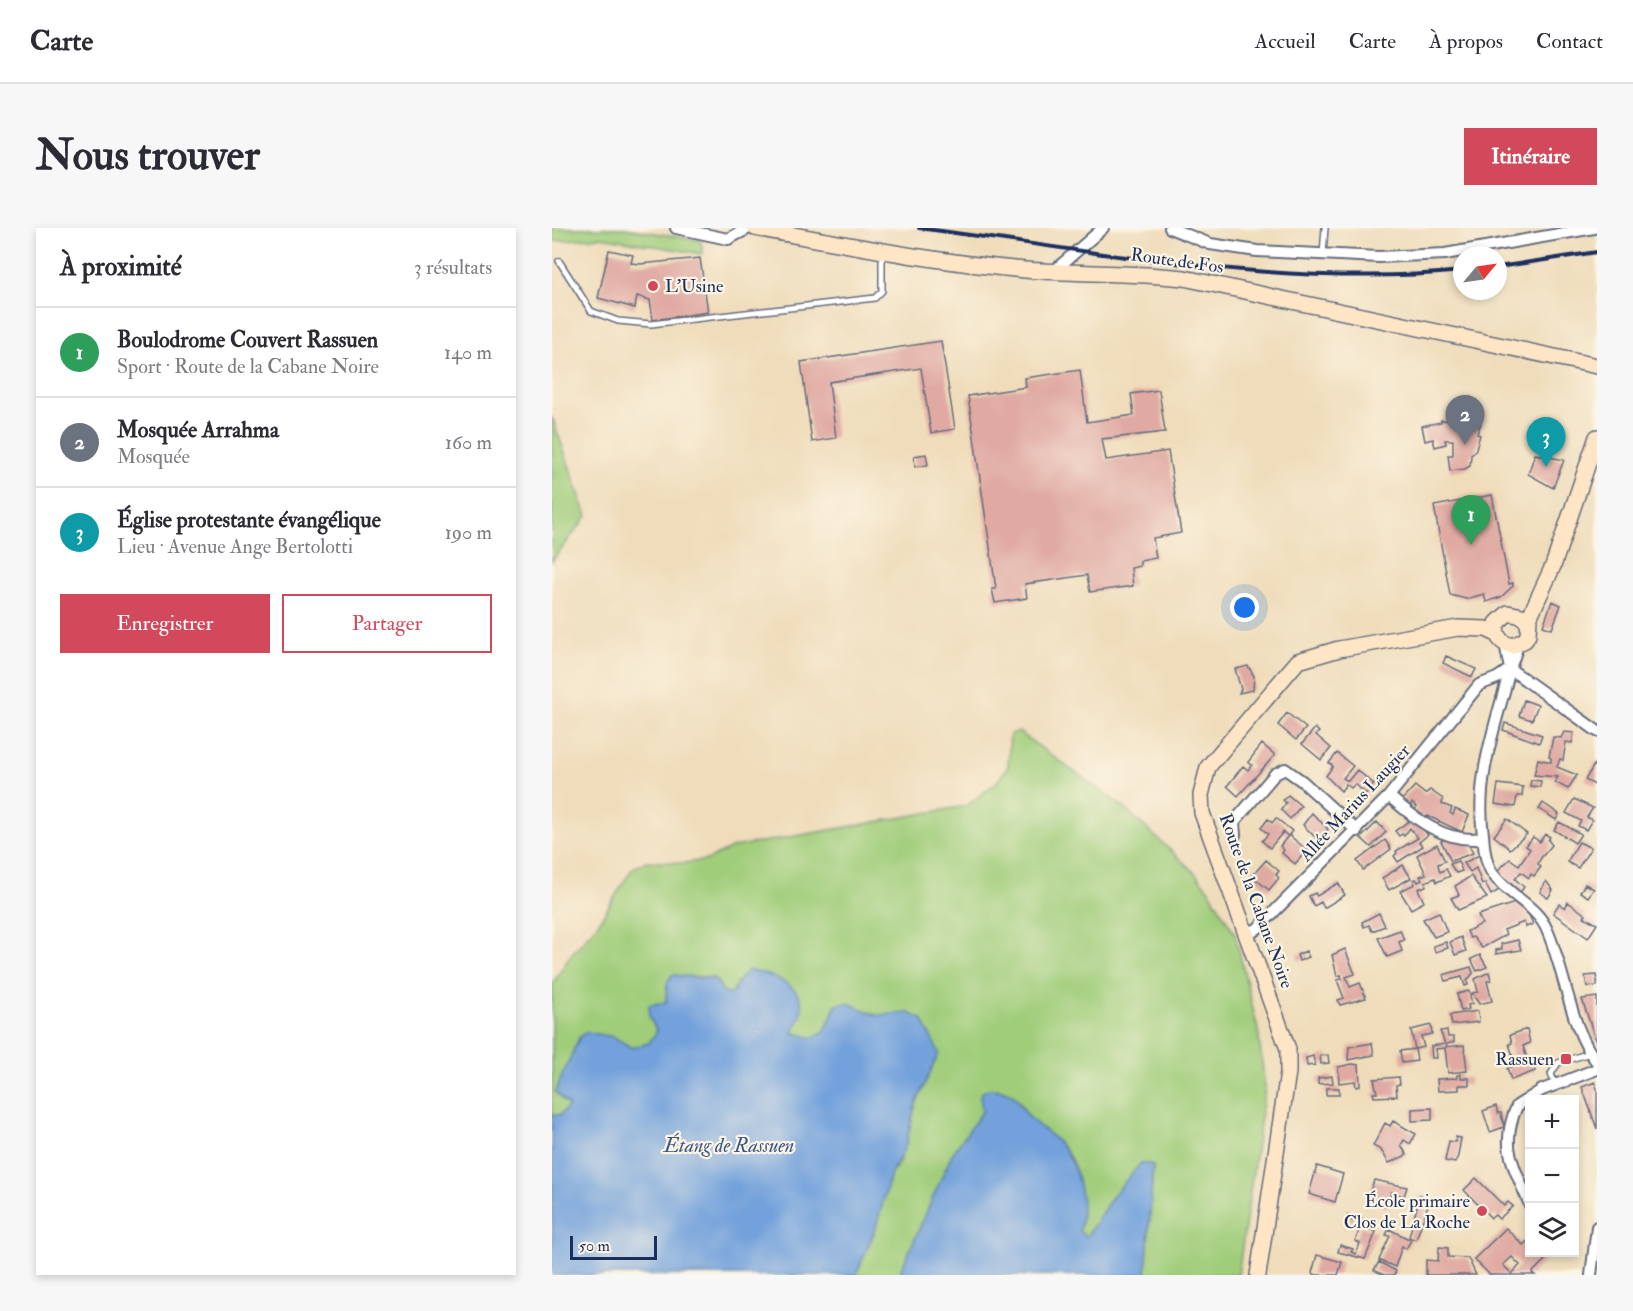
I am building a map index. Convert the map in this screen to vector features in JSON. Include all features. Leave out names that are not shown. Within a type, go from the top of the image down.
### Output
[{"type":"street","points":[[676,228],[728,239],[749,228]]},
{"type":"street","name":"Route de Fos","points":[[755,228],[882,250],[1054,271],[1137,272],[1185,278],[1595,366]]},
{"type":"street","points":[[1054,271],[1103,228]]},
{"type":"street","points":[[1170,228],[1210,244],[1257,251],[1378,257],[1445,254],[1593,228]]},
{"type":"street","points":[[1506,641],[1528,635],[1528,623],[1536,602],[1542,595],[1595,448]]},
{"type":"street","name":"Route de la Cabane Noire","points":[[1458,628],[1473,621],[1507,615],[1536,602]]},
{"type":"street","points":[[1528,623],[1522,616],[1507,615],[1496,626],[1506,641],[1510,669],[1484,765],[1481,821],[1483,838],[1490,869],[1501,885],[1536,914],[1546,927],[1593,1058]]},
{"type":"street","name":"Route de la Cabane Noire","points":[[1258,1275],[1288,1072],[1288,1049],[1202,813],[1201,795],[1208,767],[1299,661],[1339,649],[1458,628],[1486,629],[1506,641]]},
{"type":"street","points":[[1510,669],[1597,731]]},
{"type":"street","name":"Allée Marius Laugier","points":[[1248,935],[1258,928],[1357,831],[1389,796],[1479,685],[1497,678],[1510,669]]},
{"type":"street","points":[[1234,835],[1234,822],[1275,774],[1285,769],[1302,781],[1357,831]]},
{"type":"street","points":[[1389,796],[1436,831],[1467,839],[1483,838]]},
{"type":"street","points":[[1529,1203],[1509,1152],[1507,1134],[1517,1106],[1527,1098],[1555,1085],[1597,1069]]},
{"type":"street","points":[[1591,1275],[1597,1227]]},
{"type":"lane","points":[[1322,255],[1325,228]]},
{"type":"lane","points":[[559,261],[591,311],[618,321],[651,324],[875,298],[882,291],[882,250]]},
{"type":"lane","points":[[1555,1085],[1551,1074],[1558,1063],[1593,1058]]},
{"type":"green space","points":[[552,228],[625,228],[701,241],[703,254],[601,237],[552,241]]},
{"type":"green space","points":[[552,417],[587,516],[552,561]]},
{"type":"green space","points":[[1019,732],[1122,806],[1194,872],[1209,890],[1235,934],[1258,1030],[1265,1088],[1238,1275],[1146,1275],[1153,1165],[1141,1164],[1113,1196],[1086,1237],[1079,1231],[1079,1190],[1077,1174],[1070,1158],[1060,1145],[1034,1122],[1014,1096],[996,1090],[980,1094],[982,1112],[952,1154],[899,1275],[856,1275],[876,1227],[891,1173],[899,1163],[915,1106],[938,1053],[922,1019],[876,1015],[836,1005],[825,1031],[812,1038],[792,1032],[801,1014],[738,981],[732,994],[724,993],[715,978],[672,975],[667,983],[666,1002],[659,1004],[649,1016],[657,1032],[649,1043],[632,1048],[626,1044],[579,1038],[562,1077],[562,1100],[569,1106],[560,1115],[552,1115],[552,985],[570,956],[597,925],[632,869],[646,861],[684,863],[707,860],[734,847],[966,806],[996,783],[1008,767],[1010,734]]},
{"type":"water","name":"Étang de Rassuen","points":[[748,970],[776,978],[793,989],[799,996],[802,1005],[801,1015],[793,1033],[813,1038],[825,1031],[836,1005],[848,1003],[876,1015],[909,1013],[922,1019],[939,1053],[915,1106],[906,1145],[891,1173],[876,1227],[856,1275],[552,1275],[552,1115],[560,1115],[569,1106],[555,1092],[579,1038],[586,1032],[614,1037],[632,1048],[649,1043],[657,1031],[649,1016],[649,1005],[666,1002],[667,983],[672,975],[715,979],[724,993],[732,994],[738,981]]},
{"type":"water","points":[[988,1089],[1011,1094],[1031,1119],[1056,1140],[1066,1152],[1076,1173],[1081,1197],[1079,1231],[1086,1237],[1113,1196],[1141,1163],[1153,1165],[1146,1275],[899,1275],[952,1154],[982,1112],[980,1094]]},
{"type":"building","name":"L'Usine","points":[[609,250],[633,255],[631,263],[640,264],[700,258],[708,312],[653,320],[650,300],[637,296],[635,308],[598,298]]},
{"type":"building","points":[[941,341],[955,429],[931,433],[921,368],[829,382],[836,438],[812,442],[801,362]]},
{"type":"building","points":[[1080,370],[1087,422],[1134,415],[1131,394],[1159,390],[1165,432],[1102,439],[1106,460],[1168,451],[1181,533],[1153,538],[1156,558],[1140,561],[1140,566],[1131,568],[1133,586],[1090,592],[1087,575],[1025,584],[1027,598],[995,603],[992,589],[996,589],[968,396],[1026,387],[1025,378]]},
{"type":"building","points":[[1441,420],[1481,423],[1475,452],[1471,455],[1470,466],[1465,469],[1450,471],[1448,455],[1453,455],[1453,440],[1445,440],[1446,444],[1435,447],[1433,439],[1425,441],[1422,426],[1441,422]]},
{"type":"building","points":[[926,454],[928,465],[915,467],[914,456]]},
{"type":"building","points":[[1535,454],[1564,460],[1553,488],[1528,474]]},
{"type":"building","points":[[1492,495],[1509,584],[1513,583],[1513,586],[1501,597],[1486,602],[1484,594],[1466,599],[1450,595],[1434,506]]},
{"type":"building","points":[[1552,601],[1561,605],[1552,629],[1543,626]]},
{"type":"building","points":[[1446,656],[1476,669],[1472,677],[1443,663]]},
{"type":"building","points":[[1248,666],[1254,676],[1253,690],[1239,693],[1241,689],[1235,669]]},
{"type":"building","points":[[1524,700],[1538,705],[1532,720],[1519,716]]},
{"type":"building","points":[[1287,713],[1306,728],[1296,740],[1278,725]]},
{"type":"building","points":[[1505,723],[1542,735],[1539,743],[1503,730]]},
{"type":"building","points":[[1315,728],[1319,732],[1316,735],[1331,748],[1321,760],[1302,744]]},
{"type":"building","points":[[1564,732],[1574,733],[1572,743],[1566,742],[1563,760],[1560,759],[1557,767],[1577,775],[1568,789],[1555,782],[1558,777],[1534,775],[1538,759],[1551,762],[1549,757],[1553,737],[1561,738]]},
{"type":"building","points":[[1262,744],[1275,755],[1238,796],[1227,786],[1243,766],[1248,770],[1252,765],[1248,762]]},
{"type":"building","points":[[1337,753],[1353,766],[1343,778],[1348,781],[1357,770],[1374,784],[1366,794],[1355,784],[1351,788],[1346,784],[1341,791],[1326,776],[1333,766],[1329,763]]},
{"type":"building","points":[[1597,760],[1597,786],[1585,780]]},
{"type":"building","points":[[1531,780],[1541,781],[1540,787],[1530,786]]},
{"type":"building","points":[[1498,784],[1523,787],[1522,796],[1517,796],[1515,807],[1495,804]]},
{"type":"building","points":[[1415,786],[1425,794],[1430,790],[1443,799],[1442,804],[1452,808],[1450,813],[1453,815],[1455,809],[1469,815],[1462,832],[1428,816],[1425,819],[1414,810],[1417,807],[1412,803],[1410,806],[1402,800]]},
{"type":"building","points":[[1288,795],[1301,806],[1290,819],[1281,810],[1286,803],[1283,800]]},
{"type":"building","points":[[1574,799],[1593,808],[1587,817],[1592,820],[1586,830],[1578,826],[1581,821],[1566,813]]},
{"type":"building","points":[[1543,803],[1559,814],[1556,820],[1539,809]]},
{"type":"building","points":[[1312,813],[1328,829],[1319,841],[1303,825]]},
{"type":"building","points":[[1276,818],[1292,831],[1289,835],[1307,850],[1295,864],[1282,853],[1284,850],[1280,846],[1288,836],[1283,832],[1270,848],[1262,841],[1268,834],[1261,828],[1268,819],[1272,823]]},
{"type":"building","points":[[1413,818],[1428,835],[1419,842],[1423,846],[1398,862],[1394,856],[1396,851],[1418,838],[1410,828],[1404,836],[1402,834],[1399,836],[1395,831]]},
{"type":"building","points":[[1507,819],[1527,834],[1510,849],[1494,836]]},
{"type":"building","points":[[1377,822],[1386,832],[1371,847],[1361,838]]},
{"type":"building","points":[[1559,822],[1581,834],[1575,843],[1554,830]]},
{"type":"building","points":[[1545,834],[1550,837],[1548,840],[1552,845],[1541,858],[1538,864],[1541,867],[1534,876],[1531,874],[1529,878],[1521,872],[1515,879],[1524,887],[1519,894],[1497,871],[1510,859],[1519,865],[1530,849],[1526,846],[1533,837],[1540,842]]},
{"type":"building","points":[[1448,837],[1467,842],[1473,853],[1451,861],[1441,841]]},
{"type":"building","points":[[1385,840],[1391,849],[1363,870],[1357,861]]},
{"type":"building","points":[[1579,842],[1591,848],[1578,868],[1567,862]]},
{"type":"building","points":[[1437,844],[1445,861],[1438,864],[1440,872],[1446,869],[1450,876],[1437,882],[1435,878],[1425,882],[1426,886],[1418,889],[1424,902],[1411,909],[1400,891],[1415,884],[1413,880],[1416,879],[1418,882],[1422,880],[1420,876],[1426,874],[1417,855]]},
{"type":"building","points":[[1479,855],[1499,890],[1491,895],[1485,883],[1482,884],[1476,868],[1470,872],[1464,863]]},
{"type":"building","points":[[1266,860],[1279,871],[1276,875],[1279,878],[1269,890],[1252,876]]},
{"type":"building","points":[[1458,861],[1462,871],[1456,873],[1450,864]]},
{"type":"building","points":[[1403,865],[1411,878],[1389,890],[1382,878]]},
{"type":"building","points":[[1471,876],[1487,898],[1458,910],[1451,898],[1459,895],[1455,886]]},
{"type":"building","points":[[1546,881],[1553,890],[1548,898],[1540,892]]},
{"type":"building","points":[[1338,883],[1345,895],[1324,908],[1321,902],[1314,906],[1309,896],[1315,893],[1317,896]]},
{"type":"building","points":[[1585,884],[1594,889],[1588,897],[1580,892]]},
{"type":"building","points":[[1518,902],[1527,911],[1533,924],[1526,927],[1524,922],[1504,930],[1506,935],[1482,948],[1473,937],[1470,938],[1467,931],[1482,924],[1478,915]]},
{"type":"building","points":[[1568,902],[1586,915],[1584,917],[1597,924],[1588,938],[1553,913],[1559,904],[1565,908]]},
{"type":"building","points":[[1439,912],[1447,932],[1434,937],[1423,919]]},
{"type":"building","points":[[1379,913],[1385,926],[1372,931],[1369,925],[1364,927],[1362,922]]},
{"type":"building","points":[[1400,930],[1404,940],[1399,942],[1402,951],[1387,957],[1378,938]]},
{"type":"building","points":[[1461,937],[1466,951],[1455,955],[1450,942]]},
{"type":"building","points":[[1518,940],[1521,950],[1496,954],[1496,950],[1502,949],[1501,944]]},
{"type":"building","points":[[1446,942],[1448,948],[1435,952],[1433,946]]},
{"type":"building","points":[[1345,949],[1355,974],[1346,977],[1350,987],[1360,983],[1366,998],[1340,1005],[1338,1000],[1344,998],[1337,980],[1342,979],[1341,975],[1337,976],[1332,955]]},
{"type":"building","points":[[1306,951],[1309,957],[1299,961],[1297,955]]},
{"type":"building","points":[[1480,955],[1487,967],[1477,971],[1471,959]]},
{"type":"building","points":[[1471,967],[1473,973],[1467,981],[1468,985],[1465,986],[1462,977],[1445,981],[1443,975]]},
{"type":"building","points":[[1489,972],[1491,980],[1487,981],[1492,1001],[1479,1004],[1472,993],[1478,992],[1475,979]]},
{"type":"building","points":[[1597,975],[1597,986],[1587,987],[1585,976]]},
{"type":"building","points":[[1469,991],[1472,1004],[1468,1005],[1469,1009],[1461,1011],[1457,994]]},
{"type":"building","points":[[1597,997],[1597,1044],[1582,999]]},
{"type":"building","points":[[1478,1011],[1479,1022],[1452,1025],[1450,1015]]},
{"type":"building","points":[[1431,1025],[1432,1034],[1421,1036],[1424,1047],[1415,1049],[1411,1030]]},
{"type":"building","points":[[1527,1029],[1530,1043],[1523,1046],[1529,1065],[1533,1064],[1535,1071],[1511,1080],[1507,1068],[1514,1066],[1509,1044],[1512,1043],[1510,1035]]},
{"type":"building","points":[[1447,1030],[1448,1037],[1454,1037],[1454,1042],[1447,1044],[1446,1047],[1464,1045],[1467,1071],[1448,1073],[1445,1048],[1436,1049],[1437,1058],[1432,1058],[1431,1046],[1445,1044],[1440,1031]]},
{"type":"building","points":[[1372,1043],[1374,1055],[1348,1060],[1349,1047]]},
{"type":"building","points":[[1415,1049],[1417,1061],[1402,1063],[1400,1051]]},
{"type":"building","points":[[1328,1055],[1329,1063],[1321,1064],[1320,1056]]},
{"type":"building","points":[[1313,1056],[1315,1065],[1307,1066],[1306,1058]]},
{"type":"building","points":[[1359,1065],[1360,1086],[1356,1087],[1355,1081],[1339,1083],[1338,1067]]},
{"type":"building","points":[[1461,1074],[1461,1078],[1469,1078],[1469,1085],[1459,1085],[1459,1090],[1438,1091],[1437,1079],[1457,1078],[1457,1075]]},
{"type":"building","points":[[1332,1076],[1333,1083],[1318,1084],[1318,1078]]},
{"type":"building","points":[[1399,1077],[1400,1084],[1396,1085],[1397,1096],[1374,1097],[1373,1093],[1377,1093],[1374,1079]]},
{"type":"building","points":[[1595,1082],[1597,1089],[1597,1129],[1582,1087]]},
{"type":"building","points":[[1326,1088],[1339,1088],[1339,1095],[1326,1095]]},
{"type":"building","points":[[1496,1106],[1498,1113],[1501,1113],[1504,1127],[1490,1132],[1483,1111]]},
{"type":"building","points":[[1432,1108],[1432,1120],[1412,1121],[1412,1109]]},
{"type":"building","points":[[1393,1121],[1416,1134],[1410,1144],[1404,1140],[1401,1145],[1407,1155],[1389,1163],[1381,1150],[1373,1146],[1385,1123],[1390,1126]]},
{"type":"building","points":[[1456,1137],[1461,1138],[1455,1163],[1445,1161],[1449,1141],[1455,1142]]},
{"type":"building","points":[[1317,1166],[1343,1174],[1335,1202],[1309,1194]]},
{"type":"building","points":[[1476,1178],[1504,1206],[1508,1202],[1513,1206],[1499,1219],[1495,1215],[1491,1218],[1464,1190]]},
{"type":"building","points":[[1374,1180],[1407,1187],[1404,1196],[1391,1192],[1387,1207],[1371,1202],[1372,1196],[1369,1195]]},
{"type":"building","points":[[1420,1195],[1430,1199],[1416,1240],[1409,1237]]},
{"type":"building","points":[[1348,1215],[1364,1219],[1362,1224],[1347,1219]]},
{"type":"building","points":[[1361,1226],[1376,1232],[1365,1259],[1338,1252],[1340,1245],[1353,1249],[1351,1252],[1356,1254],[1360,1243],[1355,1241]]},
{"type":"building","name":"École primaire Clos de La Roche","points":[[1506,1228],[1523,1245],[1525,1243],[1525,1257],[1548,1257],[1532,1273],[1535,1275],[1490,1275],[1474,1259]],"holes":[[[1512,1257],[1520,1265],[1512,1274],[1503,1265]]]},
{"type":"building","points":[[1389,1229],[1411,1240],[1406,1249],[1402,1246],[1395,1267],[1379,1260],[1390,1236],[1386,1235]]},
{"type":"building","points":[[1439,1247],[1448,1248],[1448,1257],[1468,1258],[1476,1275],[1426,1275],[1426,1260],[1438,1261]]},
{"type":"building","points":[[1317,1255],[1342,1262],[1338,1275],[1312,1273]]},
{"type":"building","points":[[1379,1262],[1396,1271],[1394,1275],[1384,1275],[1374,1270]]},
{"type":"railway","points":[[919,228],[1190,265],[1259,271],[1328,275],[1396,275],[1453,272]]},
{"type":"railway","points":[[1507,266],[1597,252]]},
{"type":"place","name":"L'Usine","points":[[653,286]]},
{"type":"place","name":"Mosquée Arrahma","points":[[1465,445]]},
{"type":"place","name":"Église protestante évangélique","points":[[1546,467]]},
{"type":"place","name":"Boulodrome Couvert Rassuen","points":[[1471,545]]},
{"type":"place","name":"Rassuen","points":[[1566,1059]]},
{"type":"place","name":"École primaire Clos de La Roche","points":[[1482,1211]]}]
